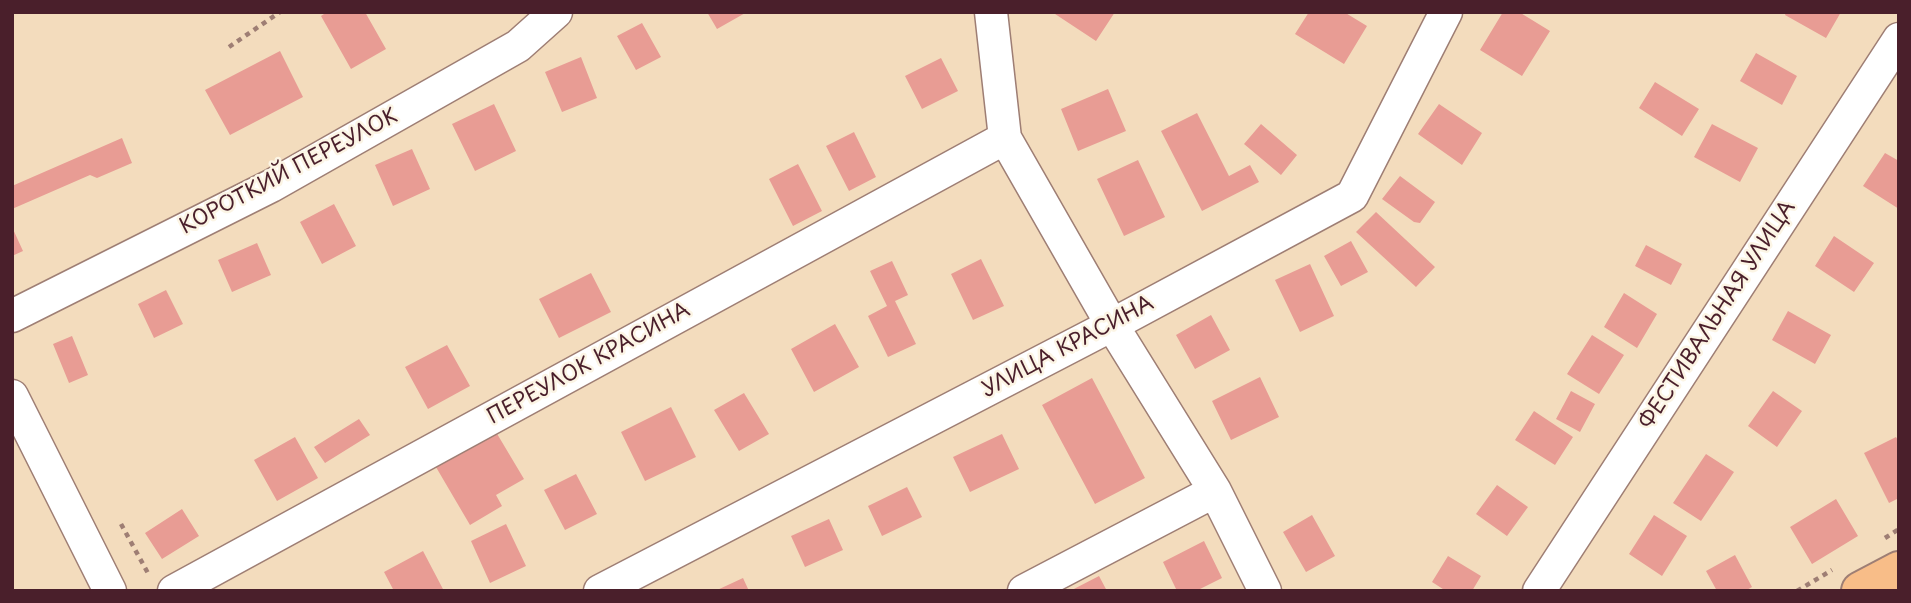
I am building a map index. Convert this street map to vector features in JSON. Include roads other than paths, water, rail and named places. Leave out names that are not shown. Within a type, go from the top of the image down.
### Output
[{"type":"main road","points":[[1861,591],[1899,571]]},
{"type":"street","name":"КОРОТКИЙ ПЕРЕУЛОК","points":[[12,316],[271,186],[518,47],[556,12]]},
{"type":"street","points":[[991,12],[1005,138],[1112,325],[1215,491],[1265,591]]},
{"type":"street","name":"УЛИЦА КРАСИНА","points":[[600,591],[1112,325],[1352,196],[1447,12]]},
{"type":"street","name":"ФЕСТИВАЛЬНАЯ УЛИЦА","points":[[1539,591],[1899,39]]},
{"type":"street","name":"ПЕРЕУЛОК КРАСИНА","points":[[163,585],[1005,138]]},
{"type":"street","points":[[12,396],[110,591]]},
{"type":"street","points":[[1024,591],[1215,491]]}]
